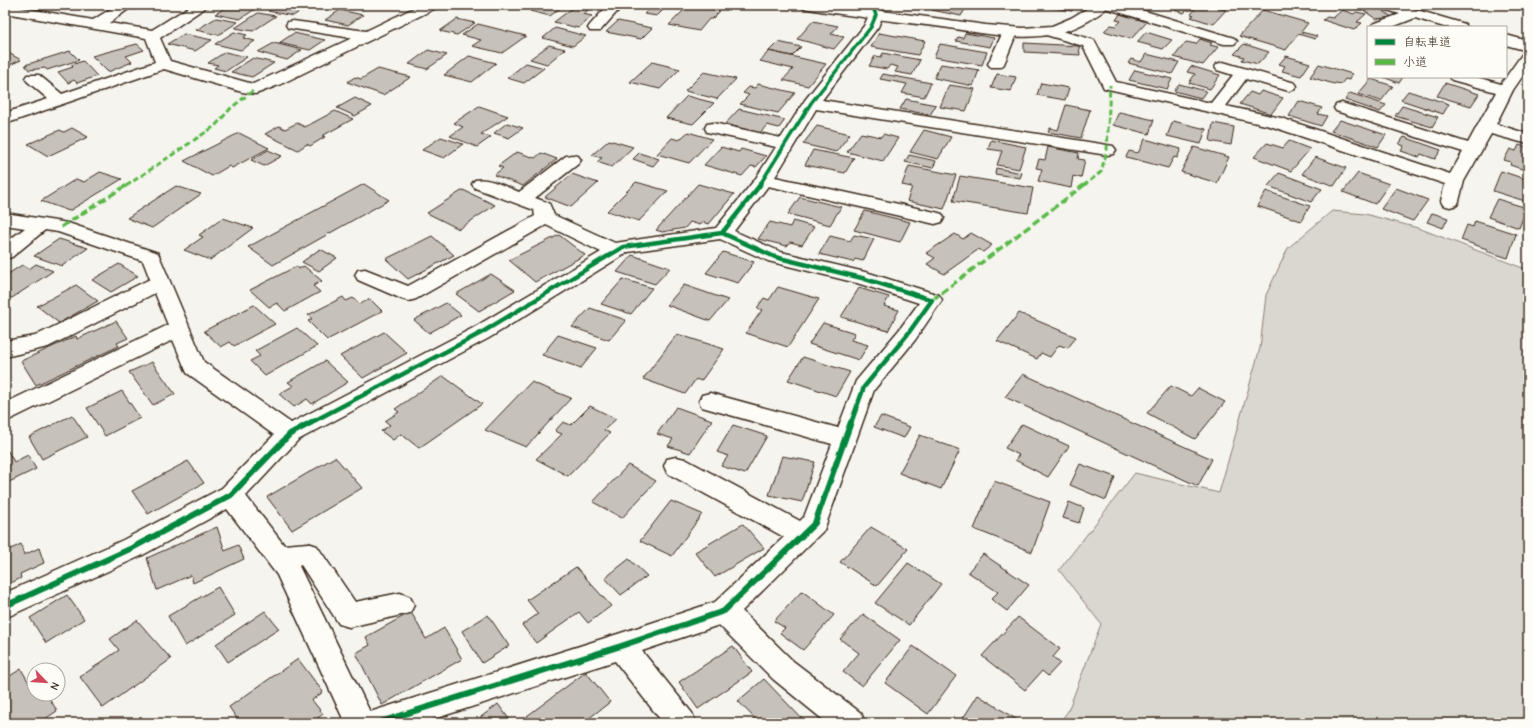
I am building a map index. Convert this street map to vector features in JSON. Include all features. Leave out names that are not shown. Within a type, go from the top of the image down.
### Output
[{"type":"street","points":[[95,25],[127,5]]},
{"type":"street","points":[[5,9],[155,35],[202,5]]},
{"type":"street","points":[[5,120],[164,64],[242,87],[255,89],[369,36],[431,5]]},
{"type":"street","points":[[595,28],[616,5]]},
{"type":"street","points":[[808,5],[874,10],[1010,32],[1048,31],[1065,27],[1102,5]]},
{"type":"street","points":[[1110,5],[1229,41]]},
{"type":"street","points":[[1385,5],[1456,26]]},
{"type":"street","points":[[722,233],[764,180],[812,103],[871,27],[874,10]]},
{"type":"street","points":[[1381,26],[1413,14]]},
{"type":"street","points":[[293,25],[369,36]]},
{"type":"street","points":[[1048,31],[1090,43],[1110,85],[1275,122],[1455,181]]},
{"type":"street","points":[[996,64],[1010,32]]},
{"type":"street","points":[[155,35],[153,38],[164,64]]},
{"type":"street","points":[[1507,40],[1528,46]]},
{"type":"street","points":[[1450,201],[1455,181],[1474,150],[1505,90],[1528,56]]},
{"type":"street","points":[[1223,67],[1289,86]]},
{"type":"street","points":[[1215,109],[1242,73]]},
{"type":"street","points":[[33,78],[60,100]]},
{"type":"street","points":[[1462,78],[1505,90]]},
{"type":"street","points":[[812,103],[1106,150]]},
{"type":"street","points":[[1342,108],[1474,150]]},
{"type":"street","points":[[1486,127],[1528,138]]},
{"type":"street","points":[[713,128],[787,144]]},
{"type":"street","points":[[522,199],[572,160]]},
{"type":"street","points":[[764,180],[935,218]]},
{"type":"street","points":[[481,184],[542,207],[545,218],[616,251]]},
{"type":"street","points":[[365,275],[409,294],[545,218]]},
{"type":"street","points":[[5,219],[61,227],[151,257],[195,367],[290,434]]},
{"type":"street","points":[[5,253],[41,224]]},
{"type":"street","points":[[5,606],[132,548],[231,495],[290,434],[481,333],[623,247],[722,233],[775,257],[862,278],[932,300],[907,335],[864,387],[815,523],[724,611],[621,646],[377,723]]},
{"type":"street","points":[[5,349],[40,342],[161,282]]},
{"type":"street","points":[[5,414],[180,328]]},
{"type":"street","points":[[710,401],[845,439]]},
{"type":"street","points":[[676,466],[803,535]]},
{"type":"street","points":[[231,495],[287,568],[360,723]]},
{"type":"street","points":[[278,556],[308,554],[349,615],[400,605]]},
{"type":"street","points":[[724,611],[783,670],[850,723]]},
{"type":"street","points":[[621,646],[681,723]]},
{"type":"shaded area","points":[[1332,211],[1365,214],[1418,228],[1528,270],[1528,723],[1059,723],[1068,711],[1101,624],[1059,570],[1135,473],[1219,493],[1260,348],[1266,295],[1288,248]]},
{"type":"building","points":[[230,5],[260,6],[240,19],[215,14]]},
{"type":"building","points":[[277,5],[310,5],[293,16],[268,11]]},
{"type":"building","points":[[538,5],[563,6],[550,16],[530,11]]},
{"type":"building","points":[[637,5],[668,5],[657,16],[644,14],[649,9],[636,7]]},
{"type":"building","points":[[689,5],[720,11],[712,19],[709,19],[699,31],[669,25]]},
{"type":"building","points":[[936,5],[967,6],[961,16],[932,10]]},
{"type":"building","points":[[1049,5],[1075,5],[1072,11],[1048,7]]},
{"type":"building","points":[[1180,5],[1210,5],[1226,10],[1213,24],[1191,17],[1194,15],[1191,14],[1195,10],[1189,8],[1184,13],[1174,10]]},
{"type":"building","points":[[574,7],[588,10],[583,14],[592,16],[578,28],[554,22]]},
{"type":"building","points":[[1379,8],[1392,17],[1376,19],[1363,10]]},
{"type":"building","points":[[340,10],[363,15],[348,25],[325,20]]},
{"type":"building","points":[[1263,10],[1308,23],[1301,32],[1317,36],[1315,39],[1298,34],[1286,50],[1239,36]]},
{"type":"building","points":[[1342,10],[1354,14],[1356,12],[1366,14],[1357,22],[1362,23],[1354,30],[1323,20],[1327,17],[1333,18]]},
{"type":"building","points":[[258,13],[276,16],[253,31],[235,28]]},
{"type":"building","points":[[1120,14],[1147,22],[1131,39],[1104,31],[1111,25],[1116,26],[1121,21],[1116,20]]},
{"type":"building","points":[[216,18],[238,22],[218,35],[196,30]]},
{"type":"building","points":[[457,19],[475,23],[457,35],[440,31]]},
{"type":"building","points":[[618,21],[652,28],[641,39],[606,32]]},
{"type":"building","points":[[813,21],[838,26],[831,34],[844,37],[834,49],[797,39]]},
{"type":"building","points":[[478,24],[526,36],[502,53],[472,46],[481,40],[462,35]]},
{"type":"building","points":[[555,28],[586,36],[573,46],[543,38]]},
{"type":"building","points":[[234,32],[247,35],[243,38],[255,41],[241,50],[215,44]]},
{"type":"building","points":[[1146,32],[1172,40],[1163,49],[1137,42]]},
{"type":"building","points":[[294,33],[325,40],[310,50],[279,43]]},
{"type":"building","points":[[879,33],[925,41],[918,55],[871,47]]},
{"type":"building","points":[[965,33],[994,38],[990,47],[956,41],[958,37],[963,38]]},
{"type":"building","points":[[184,34],[212,40],[195,51],[167,44]]},
{"type":"building","points":[[1200,39],[1212,43],[1210,45],[1218,47],[1203,65],[1174,57],[1186,42],[1196,44]]},
{"type":"building","points":[[778,42],[801,47],[792,56],[769,51]]},
{"type":"building","points":[[274,43],[302,50],[287,60],[258,52]]},
{"type":"building","points":[[1024,43],[1079,46],[1080,55],[1024,52]]},
{"type":"building","points":[[137,44],[144,50],[126,56],[132,62],[108,72],[92,56]]},
{"type":"building","points":[[940,44],[987,52],[982,65],[934,57]]},
{"type":"building","points":[[1244,44],[1269,52],[1258,64],[1242,60],[1244,57],[1234,54]]},
{"type":"building","points":[[549,45],[565,49],[547,64],[530,59]]},
{"type":"building","points":[[428,50],[447,55],[427,69],[409,64]]},
{"type":"building","points":[[5,51],[21,60],[5,67]]},
{"type":"building","points":[[70,51],[79,60],[47,70],[45,68],[29,70],[25,65]]},
{"type":"building","points":[[769,51],[826,64],[808,86],[783,80],[793,69],[760,61]]},
{"type":"building","points":[[225,52],[247,57],[226,71],[214,68],[218,65],[208,63]]},
{"type":"building","points":[[883,53],[920,60],[912,75],[895,72],[898,67],[890,65],[887,69],[869,66],[875,56],[881,57]]},
{"type":"building","points":[[1146,54],[1179,62],[1172,74],[1128,63],[1131,59],[1141,62]]},
{"type":"building","points":[[469,56],[496,63],[472,82],[444,75]]},
{"type":"building","points":[[1286,56],[1310,63],[1301,76],[1282,71],[1285,66],[1279,64]]},
{"type":"building","points":[[253,58],[274,63],[252,77],[231,72]]},
{"type":"building","points":[[83,61],[97,76],[77,83],[74,80],[68,83],[58,72],[73,67],[71,65]]},
{"type":"building","points":[[652,62],[680,69],[660,89],[630,82]]},
{"type":"building","points":[[526,63],[544,68],[524,83],[507,78]]},
{"type":"building","points":[[941,64],[979,70],[973,86],[934,78]]},
{"type":"building","points":[[1319,64],[1352,74],[1349,80],[1345,79],[1341,84],[1334,84],[1310,77]]},
{"type":"building","points":[[1191,66],[1220,75],[1210,89],[1189,83],[1195,74],[1187,72]]},
{"type":"building","points":[[378,69],[411,77],[383,95],[347,82],[355,77],[361,79]]},
{"type":"building","points":[[1135,70],[1172,79],[1167,89],[1129,80]]},
{"type":"building","points":[[704,72],[736,79],[717,99],[685,91]]},
{"type":"building","points":[[883,74],[931,83],[924,97],[902,93],[907,84],[880,79]]},
{"type":"building","points":[[997,74],[1016,77],[1011,91],[991,88]]},
{"type":"building","points":[[1386,78],[1402,78],[1399,83]]},
{"type":"building","points":[[1371,79],[1393,86],[1381,101],[1358,94]]},
{"type":"building","points":[[1041,83],[1069,88],[1065,100],[1037,95]]},
{"type":"building","points":[[1445,83],[1479,94],[1471,106],[1437,96]]},
{"type":"building","points":[[758,84],[795,93],[778,113],[740,104],[749,95],[743,93],[749,87],[755,88]]},
{"type":"building","points":[[1179,84],[1206,91],[1201,98],[1174,91]]},
{"type":"building","points":[[949,85],[975,89],[966,111],[940,107]]},
{"type":"building","points":[[1261,91],[1283,98],[1271,114],[1240,104],[1250,92],[1258,95]]},
{"type":"building","points":[[1408,91],[1449,104],[1443,114],[1401,100]]},
{"type":"building","points":[[1350,93],[1386,105],[1380,112],[1345,100]]},
{"type":"building","points":[[687,96],[714,103],[693,124],[666,118]]},
{"type":"building","points":[[355,98],[372,106],[355,116],[337,108]]},
{"type":"building","points":[[906,99],[936,105],[930,115],[900,109]]},
{"type":"building","points":[[1299,101],[1322,108],[1318,114],[1327,116],[1321,126],[1289,116]]},
{"type":"building","points":[[1066,105],[1090,110],[1081,138],[1048,132],[1050,128],[1058,130]]},
{"type":"building","points":[[479,106],[508,116],[481,134],[491,137],[477,147],[450,136],[463,127],[454,123]]},
{"type":"building","points":[[1402,106],[1438,117],[1432,127],[1395,116]]},
{"type":"building","points":[[739,109],[785,120],[779,128],[767,125],[760,133],[725,124]]},
{"type":"building","points":[[335,111],[353,119],[322,136],[325,137],[310,146],[307,144],[298,150],[265,134],[279,126],[285,129],[297,123],[305,127]]},
{"type":"building","points":[[1119,112],[1154,120],[1149,134],[1113,125]]},
{"type":"building","points":[[1340,120],[1386,135],[1378,147],[1331,131]]},
{"type":"building","points":[[1173,121],[1206,129],[1201,144],[1167,136]]},
{"type":"building","points":[[507,123],[523,128],[509,138],[494,133]]},
{"type":"building","points":[[1213,123],[1234,127],[1231,145],[1210,141]]},
{"type":"building","points":[[817,126],[850,134],[836,152],[803,144]]},
{"type":"building","points":[[72,128],[88,137],[48,156],[28,144],[60,130],[64,132]]},
{"type":"building","points":[[924,130],[951,137],[938,159],[910,152]]},
{"type":"building","points":[[688,132],[712,139],[689,163],[657,154],[672,138],[679,140]]},
{"type":"building","points":[[239,133],[269,148],[232,168],[229,166],[212,176],[184,161]]},
{"type":"building","points":[[861,133],[881,137],[883,134],[898,138],[883,161],[847,152]]},
{"type":"building","points":[[441,137],[463,144],[444,158],[422,150]]},
{"type":"building","points":[[1404,137],[1441,150],[1435,159],[1421,154],[1419,157],[1401,151],[1404,146],[1399,144]]},
{"type":"building","points":[[1145,139],[1181,149],[1177,158],[1174,157],[1168,168],[1126,157],[1129,151],[1138,153]]},
{"type":"building","points":[[609,140],[633,147],[612,167],[597,162],[602,158],[592,155]]},
{"type":"building","points":[[991,140],[1026,147],[1019,169],[997,165],[1002,151],[988,149]]},
{"type":"building","points":[[1289,141],[1310,149],[1291,171],[1254,157],[1267,143],[1283,148]]},
{"type":"building","points":[[1519,145],[1528,148],[1528,171],[1510,165],[1511,162],[1504,160],[1510,149],[1516,151]]},
{"type":"building","points":[[721,147],[739,152],[741,149],[766,156],[756,167],[751,166],[742,176],[704,165]]},
{"type":"building","points":[[1048,147],[1079,153],[1078,159],[1085,160],[1081,178],[1073,176],[1071,188],[1038,181],[1042,169],[1036,168],[1039,159],[1045,160]]},
{"type":"building","points":[[1194,147],[1229,157],[1217,183],[1181,172]]},
{"type":"building","points":[[268,150],[282,156],[264,166],[251,160]]},
{"type":"building","points":[[813,150],[854,158],[845,173],[805,165]]},
{"type":"building","points":[[517,152],[535,158],[541,153],[557,159],[523,186],[494,175],[503,168],[498,166]]},
{"type":"building","points":[[639,153],[659,159],[653,166],[633,159]]},
{"type":"building","points":[[909,155],[936,161],[933,168],[905,162]]},
{"type":"building","points":[[1315,157],[1346,168],[1334,186],[1302,174]]},
{"type":"building","points":[[909,166],[956,175],[944,209],[907,201],[912,187],[902,185]]},
{"type":"building","points":[[996,168],[1022,173],[1020,178],[995,174]]},
{"type":"building","points":[[1501,171],[1528,180],[1528,202],[1493,191]]},
{"type":"building","points":[[100,172],[122,179],[69,211],[41,201],[76,179],[84,182]]},
{"type":"building","points":[[1279,173],[1322,189],[1311,202],[1268,186]]},
{"type":"building","points":[[1358,173],[1389,184],[1375,204],[1343,192]]},
{"type":"building","points":[[572,174],[598,183],[571,207],[545,197]]},
{"type":"building","points":[[960,176],[1033,188],[1028,213],[953,201]]},
{"type":"building","points":[[636,182],[668,191],[639,221],[607,211]]},
{"type":"building","points":[[364,184],[389,200],[273,265],[248,247]]},
{"type":"building","points":[[698,184],[734,194],[709,224],[702,222],[700,225],[690,222],[685,228],[662,232],[656,230]]},
{"type":"building","points":[[176,186],[201,194],[152,228],[127,218]]},
{"type":"building","points":[[1396,188],[1428,200],[1413,221],[1381,209]]},
{"type":"building","points":[[463,190],[495,205],[459,229],[427,213]]},
{"type":"building","points":[[1266,191],[1310,206],[1301,221],[1257,206]]},
{"type":"building","points":[[800,197],[841,207],[830,225],[788,214]]},
{"type":"building","points":[[1497,199],[1527,208],[1519,228],[1488,217]]},
{"type":"building","points":[[865,211],[910,222],[900,242],[854,230]]},
{"type":"building","points":[[1432,213],[1448,218],[1443,228],[1427,222]]},
{"type":"building","points":[[223,218],[253,228],[210,260],[184,250],[203,237],[199,235]]},
{"type":"building","points":[[793,221],[814,227],[802,245],[790,242],[787,246],[758,239],[770,222],[790,227]]},
{"type":"building","points":[[1475,221],[1516,234],[1508,258],[1486,251],[1487,249],[1461,240],[1467,225],[1473,227]]},
{"type":"building","points":[[971,233],[992,245],[983,252],[979,249],[944,274],[927,264],[935,258],[926,253],[955,234],[963,239]]},
{"type":"building","points":[[559,235],[585,255],[535,282],[509,260]]},
{"type":"building","points":[[854,235],[874,239],[863,261],[855,259],[853,262],[819,254],[830,236],[850,241]]},
{"type":"building","points":[[432,236],[454,255],[408,279],[386,259]]},
{"type":"building","points":[[59,239],[88,248],[62,266],[34,256]]},
{"type":"building","points":[[320,249],[337,258],[319,271],[302,262]]},
{"type":"building","points":[[723,252],[754,262],[738,283],[706,273]]},
{"type":"building","points":[[632,255],[670,268],[655,284],[617,272]]},
{"type":"building","points":[[36,264],[53,271],[12,298],[5,295],[5,276],[22,265],[29,269]]},
{"type":"building","points":[[119,264],[138,276],[111,292],[92,280]]},
{"type":"building","points":[[297,266],[299,269],[304,266],[322,281],[313,286],[320,292],[285,311],[277,303],[269,307],[250,290]]},
{"type":"building","points":[[491,274],[515,290],[479,311],[456,294]]},
{"type":"building","points":[[623,279],[652,288],[631,314],[601,304]]},
{"type":"building","points":[[76,285],[98,301],[59,323],[37,306]]},
{"type":"building","points":[[684,285],[728,300],[710,321],[667,305]]},
{"type":"building","points":[[778,287],[819,299],[788,347],[746,333],[762,310],[757,308],[764,298],[769,300]]},
{"type":"building","points":[[859,288],[889,297],[884,306],[899,310],[888,331],[841,317]]},
{"type":"building","points":[[343,297],[346,301],[353,298],[360,304],[370,299],[382,311],[327,340],[308,321],[312,319],[308,315]]},
{"type":"building","points":[[446,303],[461,315],[429,333],[414,320]]},
{"type":"building","points":[[254,305],[275,324],[234,346],[230,342],[221,347],[204,331]]},
{"type":"building","points":[[590,308],[626,320],[609,340],[572,327]]},
{"type":"building","points":[[1019,313],[1076,337],[1068,348],[1059,345],[1050,357],[1041,353],[1037,359],[997,341]]},
{"type":"building","points":[[116,321],[128,338],[117,343],[119,346],[36,385],[21,361],[76,336],[77,339]]},
{"type":"building","points":[[823,323],[855,333],[851,340],[868,345],[859,360],[809,344]]},
{"type":"building","points":[[297,328],[317,346],[265,376],[250,361],[260,356],[255,351]]},
{"type":"building","points":[[384,332],[407,353],[363,378],[340,356]]},
{"type":"building","points":[[677,334],[724,349],[701,381],[696,379],[685,394],[643,379]]},
{"type":"building","points":[[558,335],[597,348],[581,368],[542,355]]},
{"type":"building","points":[[803,357],[850,372],[836,396],[788,380]]},
{"type":"building","points":[[325,361],[348,382],[312,404],[307,399],[294,407],[279,394],[293,386],[288,382]]},
{"type":"building","points":[[152,362],[175,394],[153,405],[129,372]]},
{"type":"building","points":[[1023,374],[1212,459],[1198,486],[1005,397]]},
{"type":"building","points":[[443,376],[482,404],[419,448],[401,434],[393,440],[381,431],[390,425],[385,421],[399,412],[395,409]]},
{"type":"building","points":[[531,382],[571,398],[526,447],[485,430]]},
{"type":"building","points":[[1171,386],[1191,396],[1198,388],[1225,402],[1195,439],[1147,413]]},
{"type":"building","points":[[122,391],[140,418],[105,436],[87,408]]},
{"type":"building","points":[[590,406],[616,419],[604,430],[610,433],[568,476],[536,459],[562,434],[555,431],[563,422],[571,425]]},
{"type":"building","points":[[676,407],[712,420],[690,453],[668,446],[673,439],[657,434]]},
{"type":"building","points":[[72,415],[87,437],[42,459],[29,437]]},
{"type":"building","points":[[881,416],[910,427],[904,438],[874,427]]},
{"type":"building","points":[[1022,424],[1069,446],[1048,477],[1015,460],[1019,455],[1005,448]]},
{"type":"building","points":[[733,425],[767,436],[745,474],[721,466],[728,456],[717,452]]},
{"type":"building","points":[[920,435],[960,450],[941,489],[899,473]]},
{"type":"building","points":[[8,451],[14,462],[28,455],[36,469],[5,484],[5,453]]},
{"type":"building","points":[[782,456],[815,462],[802,502],[769,495]]},
{"type":"building","points":[[335,457],[362,488],[292,530],[267,497]]},
{"type":"building","points":[[188,461],[204,483],[148,514],[132,491]]},
{"type":"building","points":[[1080,464],[1115,477],[1106,500],[1070,485]]},
{"type":"building","points":[[628,465],[656,481],[622,518],[593,502]]},
{"type":"building","points":[[994,481],[1050,502],[1032,552],[974,529]]},
{"type":"building","points":[[671,501],[702,514],[672,556],[640,541]]},
{"type":"building","points":[[1069,502],[1084,508],[1079,523],[1063,518]]},
{"type":"building","points":[[743,524],[764,548],[715,577],[695,552]]},
{"type":"building","points":[[217,527],[225,551],[238,545],[244,559],[193,583],[191,575],[157,590],[147,558]]},
{"type":"building","points":[[871,527],[908,549],[877,586],[840,562]]},
{"type":"building","points":[[8,538],[11,549],[21,544],[24,555],[39,548],[44,563],[20,574],[21,578],[5,586],[5,539]]},
{"type":"building","points":[[983,554],[1029,585],[1007,611],[991,599],[998,592],[968,572]]},
{"type":"building","points":[[629,559],[647,576],[621,595],[605,578]]},
{"type":"building","points":[[908,563],[941,584],[909,625],[875,603]]},
{"type":"building","points":[[576,567],[611,606],[588,623],[579,612],[536,643],[522,625],[538,614],[527,600]]},
{"type":"building","points":[[218,587],[235,615],[185,646],[168,616]]},
{"type":"building","points":[[802,591],[834,615],[803,650],[780,633],[785,628],[774,621]]},
{"type":"building","points":[[67,595],[84,619],[46,643],[30,618]]},
{"type":"building","points":[[265,611],[279,629],[228,662],[216,644]]},
{"type":"building","points":[[411,612],[426,639],[444,628],[462,659],[382,705],[356,653],[370,645],[366,637]]},
{"type":"building","points":[[863,614],[900,640],[862,686],[843,672],[859,653],[840,639]]},
{"type":"building","points":[[488,615],[509,646],[482,663],[462,631]]},
{"type":"building","points":[[1018,617],[1060,649],[1053,657],[1060,663],[1048,676],[1042,671],[1025,690],[982,656]]},
{"type":"building","points":[[137,620],[171,659],[103,708],[80,677],[119,650],[110,639]]},
{"type":"building","points":[[733,646],[752,672],[698,709],[679,682]]},
{"type":"building","points":[[913,646],[956,676],[928,714],[885,683]]},
{"type":"building","points":[[298,659],[323,692],[312,700],[323,714],[311,723],[240,723],[229,707]]},
{"type":"building","points":[[21,669],[26,678],[26,702],[52,702],[57,711],[39,723],[5,723],[5,679]]},
{"type":"building","points":[[586,672],[610,702],[583,723],[532,723],[527,716]]},
{"type":"building","points":[[764,679],[806,723],[759,723],[738,701]]},
{"type":"building","points":[[978,695],[1019,721],[1018,723],[960,723]]},
{"type":"building","points":[[498,704],[512,723],[473,723]]},
{"type":"marked path","points":[[932,300],[1101,172],[1107,150],[1110,85]]},
{"type":"marked path","points":[[61,227],[144,174],[215,126],[231,108],[255,89]]},
{"type":"cycle path","points":[[5,606],[132,548],[231,495],[290,434],[481,333],[623,247],[722,233],[764,180],[811,103],[871,27],[876,15],[872,5]]},
{"type":"cycle path","points":[[377,723],[621,646],[724,611],[815,523],[864,387],[907,335],[932,300],[862,278],[775,257],[722,233]]}]
